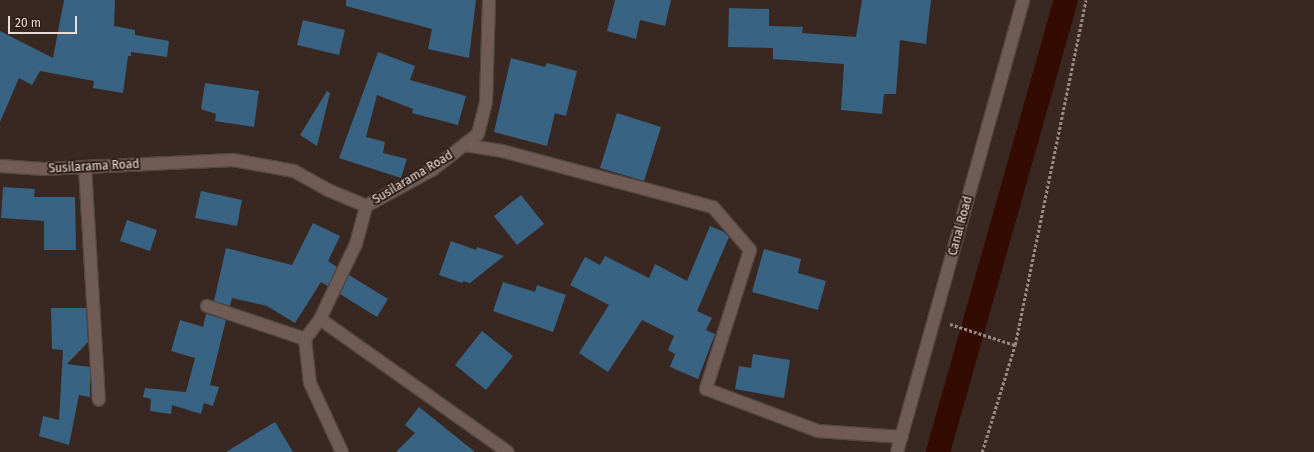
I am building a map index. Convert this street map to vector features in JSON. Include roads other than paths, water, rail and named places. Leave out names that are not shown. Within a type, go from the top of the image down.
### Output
[{"type":"street","name":"Susilarama Road","points":[[0,166],[43,169],[85,168],[233,160],[294,171],[328,190],[366,206],[432,170],[478,134],[486,102],[489,0]]},
{"type":"street","name":"Canal Road","points":[[897,452],[1023,0]]},
{"type":"street","points":[[464,145],[502,151],[713,206],[750,250],[706,389],[818,430],[902,437]]},
{"type":"street","points":[[85,168],[99,400]]},
{"type":"street","points":[[342,452],[310,383],[305,339],[320,319],[356,244],[366,206]]},
{"type":"street","points":[[207,306],[305,339]]},
{"type":"street","points":[[320,319],[508,452]]},
{"type":"waterway","points":[[938,452],[1066,0]]}]
